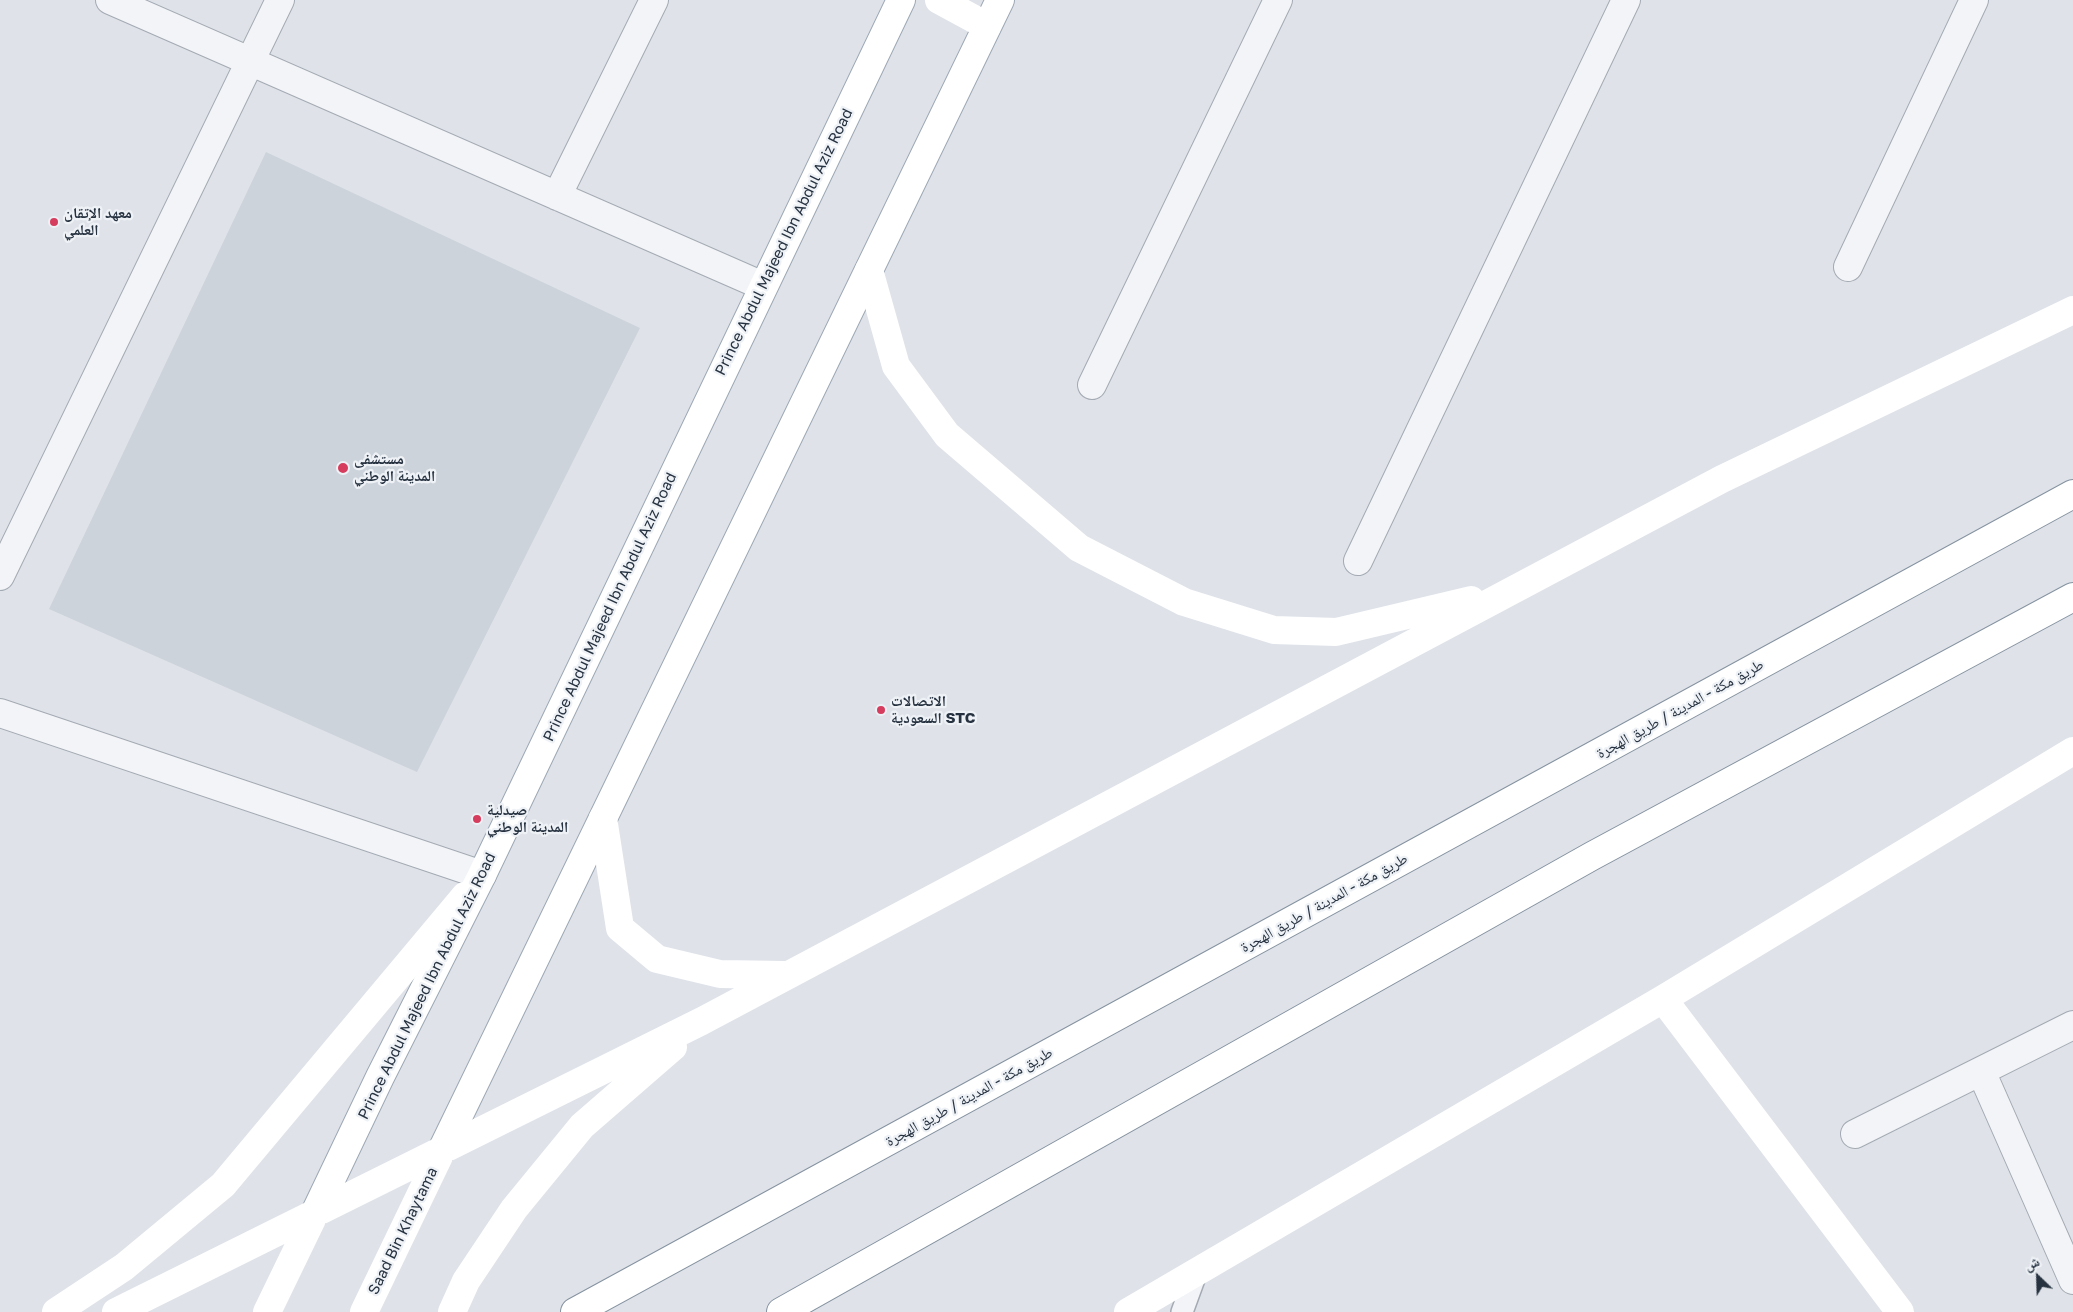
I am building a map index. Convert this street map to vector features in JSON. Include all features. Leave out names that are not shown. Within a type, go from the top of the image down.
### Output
[{"type":"main road","name":"Prince Abdul Majeed Ibn Abdul Aziz Road","points":[[315,1213],[380,1077],[482,875],[901,0]]},
{"type":"main road","points":[[939,0],[987,26]]},
{"type":"main road","points":[[442,1150],[1000,0]]},
{"type":"main road","points":[[869,270],[896,366],[948,435],[1079,548],[1184,602],[1274,630],[1336,632],[1509,591]]},
{"type":"main road","points":[[116,1312],[702,1021],[1722,479],[2073,310]]},
{"type":"main road","name":"طريق مكة - المدينة / طريق الهجرة","points":[[577,1311],[2073,494]]},
{"type":"main road","points":[[781,1312],[1592,856],[2073,597]]},
{"type":"main road","points":[[1128,1312],[1663,999],[2073,751]]},
{"type":"main road","points":[[603,818],[620,928],[657,959],[720,974],[788,975]]},
{"type":"main road","points":[[56,1312],[124,1267],[223,1185],[368,1014],[482,875]]},
{"type":"main road","points":[[1663,999],[1900,1312]]},
{"type":"main road","points":[[452,1312],[466,1281],[514,1209],[582,1126],[702,1021]]},
{"type":"main road","name":"Saad Bin Khaytama","points":[[364,1312],[442,1150]]},
{"type":"main road","points":[[267,1312],[315,1213]]},
{"type":"street","points":[[110,0],[763,286]]},
{"type":"street","points":[[0,576],[280,0]]},
{"type":"street","points":[[557,196],[654,0]]},
{"type":"street","points":[[1092,384],[1278,0]]},
{"type":"street","points":[[1358,561],[1626,0]]},
{"type":"street","points":[[1848,267],[1974,0]]},
{"type":"street","points":[[0,713],[482,875]]},
{"type":"street","points":[[1855,1134],[2073,1025]]},
{"type":"street","points":[[1981,1071],[2073,1280]]},
{"type":"lane","points":[[1182,1312],[1197,1272]]},
{"type":"shaded area","name":"مستشفى المدينة الوطني","points":[[266,152],[640,328],[417,772],[49,609]]},
{"type":"place","name":"معهد الإتقان العلمي","points":[[54,222]]},
{"type":"place","name":"مستشفى المدينة الوطني","points":[[343,468]]},
{"type":"place","name":"الاتصالات السعودية STC","points":[[881,710]]},
{"type":"place","name":"صيدلية المدينة الوطني","points":[[477,819]]}]
